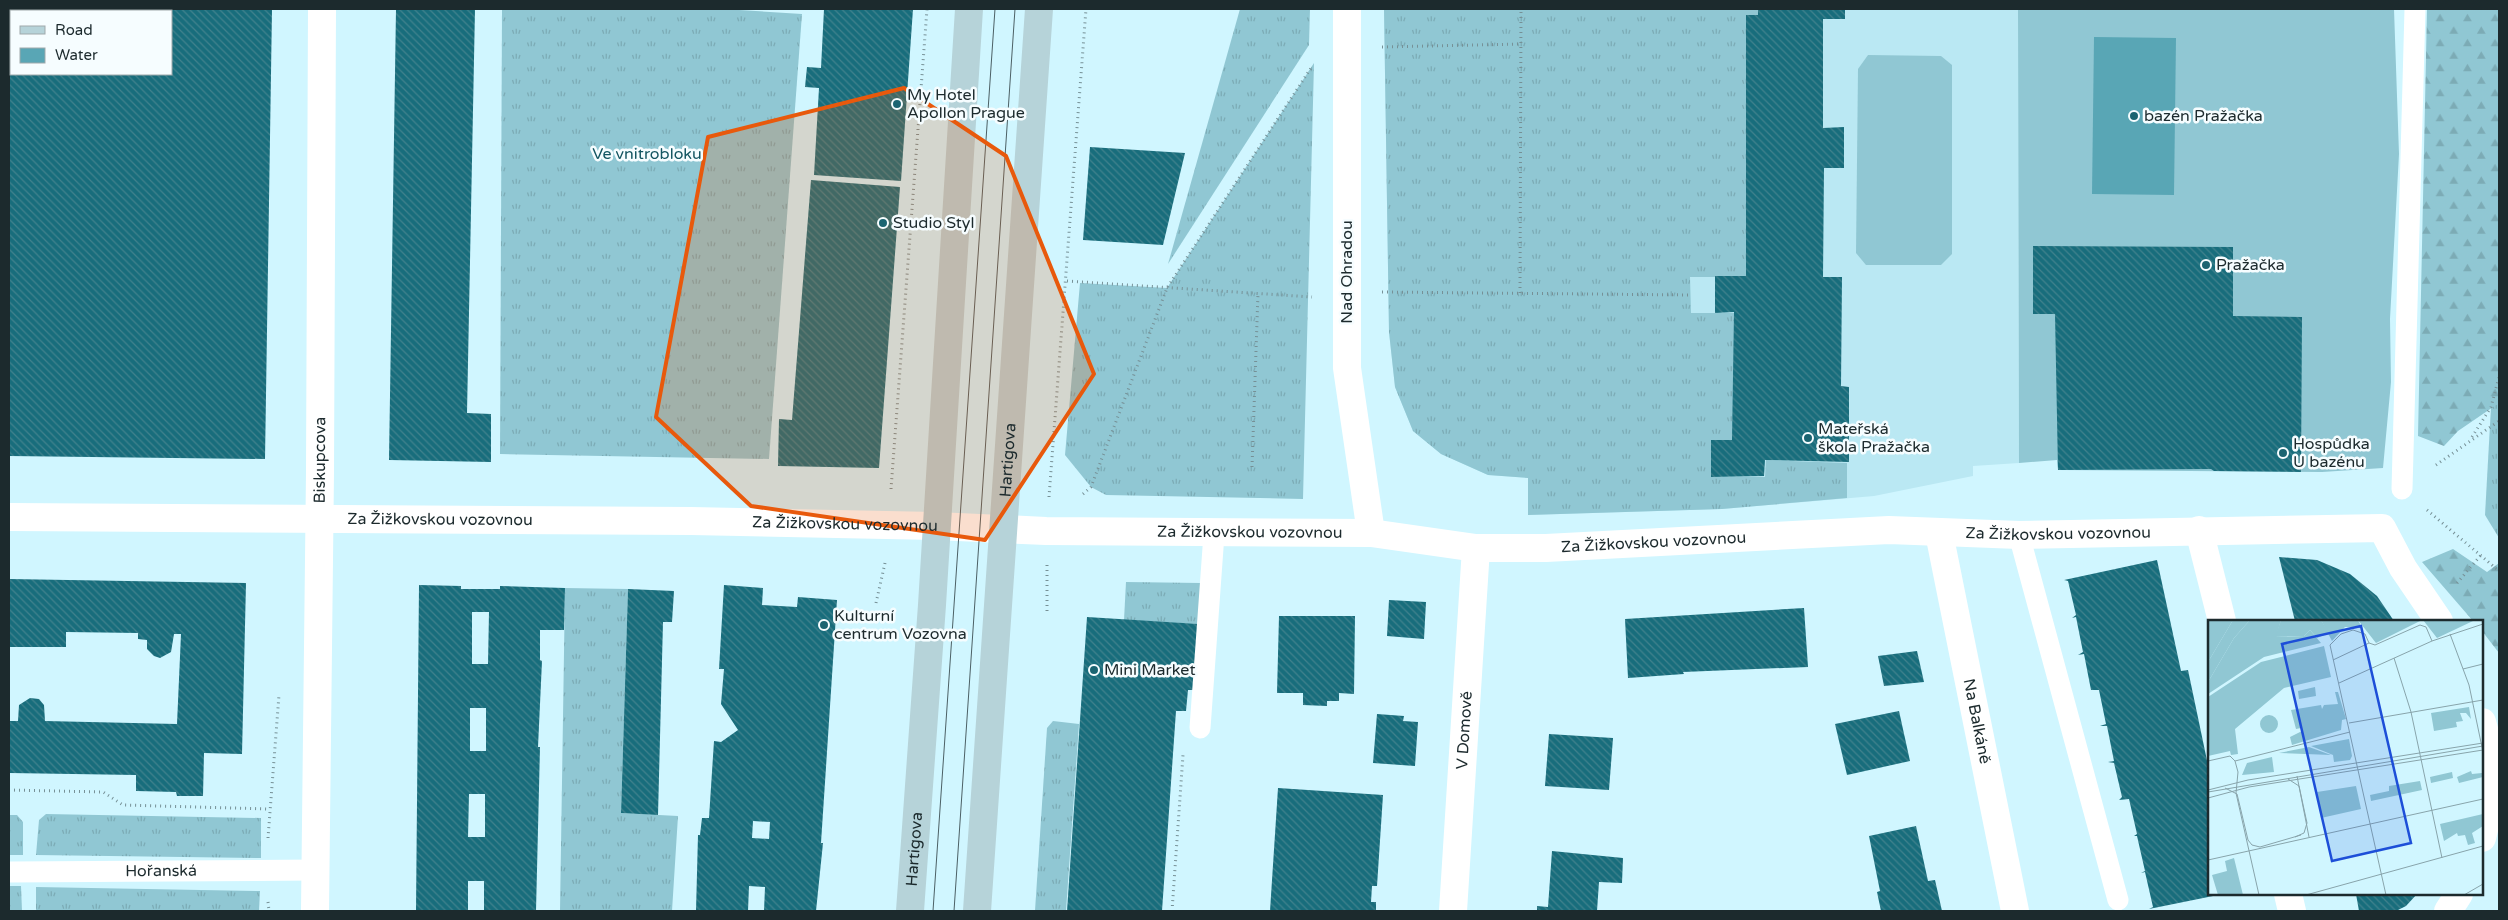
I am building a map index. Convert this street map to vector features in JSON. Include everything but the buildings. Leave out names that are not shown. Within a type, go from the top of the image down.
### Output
[{"type":"main road","name":"Hartigova","points":[[910,911],[970,9]]},
{"type":"main road","name":"Hartigova","points":[[977,911],[1039,9]]},
{"type":"street","name":"Biskupcova","points":[[315,911],[320,520],[322,9]]},
{"type":"street","name":"Nad Ohradou","points":[[1347,9],[1347,368],[1372,533]]},
{"type":"street","name":"Za Žižkovskou vozovnou","points":[[9,517],[681,521],[1214,534],[1372,533],[1476,548],[1546,548],[1889,530],[2018,535],[2199,530],[2382,528],[2403,568],[2438,620]]},
{"type":"street","points":[[2199,530],[2222,620]]},
{"type":"street","name":"Na Balkáně","points":[[1939,533],[2015,911]]},
{"type":"street","name":"V Domově","points":[[1453,911],[1476,548]]},
{"type":"street","points":[[2483,725],[2490,780],[2486,824],[2483,834]]},
{"type":"street","points":[[2288,895],[2292,911]]},
{"type":"street","points":[[2448,911],[2458,895]]},
{"type":"lane","points":[[2402,489],[2415,9]]},
{"type":"lane","points":[[1200,728],[1214,534]]},
{"type":"lane","points":[[2018,535],[2118,900]]},
{"type":"lane","name":"Hořanská","points":[[9,872],[315,870]]},
{"type":"path","points":[[890,497],[927,9]]},
{"type":"path","points":[[1047,612],[1046,531],[1067,281],[1086,9]]},
{"type":"path","points":[[1520,294],[1521,9]]},
{"type":"path","points":[[1379,48],[1521,44]]},
{"type":"path","points":[[1046,531],[1091,486],[1167,288],[1314,63]]},
{"type":"path","points":[[1067,281],[1318,298]]},
{"type":"path","points":[[1379,293],[1388,291],[1691,295]]},
{"type":"path","points":[[1252,467],[1258,293]]},
{"type":"path","points":[[2499,377],[2491,407],[2470,440],[2499,421]]},
{"type":"path","points":[[2402,489],[2499,571]]},
{"type":"path","points":[[876,603],[885,563]]},
{"type":"path","points":[[268,911],[269,809],[280,691]]},
{"type":"path","points":[[1172,911],[1183,753],[1200,728]]},
{"type":"path","points":[[9,790],[103,792],[123,805],[269,809]]},
{"type":"highlighted area","points":[[904,88],[1006,156],[1094,374],[985,540],[751,506],[656,417],[708,137]]},
{"type":"shaded area","points":[[1384,9],[2018,9],[2019,463],[1973,466],[1973,476],[1874,496],[1722,509],[1528,515],[1528,478],[1488,475],[1441,454],[1413,431],[1395,387],[1389,332]]},
{"type":"green space","name":"Ve vnitrobloku","points":[[502,9],[723,9],[802,14],[769,459],[500,454]]},
{"type":"green space","points":[[1240,9],[1310,9],[1309,45],[1168,264]]},
{"type":"green space","points":[[1384,9],[1758,9],[1758,15],[1747,15],[1748,277],[1690,277],[1691,313],[1735,313],[1733,441],[1713,477],[1765,477],[1766,460],[1847,463],[1847,498],[1722,509],[1528,515],[1528,478],[1488,475],[1441,454],[1413,431],[1395,387],[1389,332]]},
{"type":"green space","name":"Pražačka","points":[[2018,9],[2394,9],[2399,154],[2390,319],[2391,382],[2383,468],[2322,472],[2058,470],[2057,460],[2019,463]]},
{"type":"green space","points":[[2427,9],[2499,9],[2499,403],[2458,431],[2444,446],[2418,436]]},
{"type":"green space","points":[[1868,55],[1941,56],[1952,65],[1952,254],[1941,265],[1866,265],[1856,253],[1858,69]]},
{"type":"green space","points":[[1314,63],[1303,499],[1106,495],[1091,487],[1065,455],[1080,283],[1167,288]]},
{"type":"green space","points":[[2499,403],[2499,538],[2485,515],[2491,407]]},
{"type":"green space","points":[[2453,549],[2487,572],[2499,563],[2499,653],[2483,632],[2483,620],[2472,620],[2422,562]]},
{"type":"green space","points":[[1126,582],[1201,583],[1199,624],[1124,620]]},
{"type":"green space","points":[[565,588],[628,589],[621,813],[678,816],[672,911],[560,911]]},
{"type":"green space","points":[[1053,721],[1079,724],[1066,911],[1035,911],[1047,728]]},
{"type":"green space","points":[[46,814],[261,818],[261,858],[36,855],[39,820]]},
{"type":"green space","points":[[9,815],[17,815],[23,822],[23,855],[9,855]]},
{"type":"green space","points":[[9,886],[21,886],[22,911],[9,911]]},
{"type":"green space","points":[[36,887],[260,891],[259,911],[36,911]]},
{"type":"water","name":"bazén Pražačka","points":[[2094,37],[2176,38],[2174,195],[2092,194]]},
{"type":"tram line","points":[[933,911],[995,9]]},
{"type":"tram line","points":[[954,911],[1015,9]]},
{"type":"place","name":"My Hotel Apollon Prague","points":[[897,104]]},
{"type":"place","name":"bazén Pražačka","points":[[2134,116]]},
{"type":"place","name":"Studio Styl","points":[[883,223]]},
{"type":"place","name":"Pražačka","points":[[2206,265]]},
{"type":"place","name":"Mateřská škola Pražačka","points":[[1808,438]]},
{"type":"place","name":"Hospůdka U bazénu","points":[[2283,453]]},
{"type":"place","name":"Kulturní centrum Vozovna","points":[[824,625]]},
{"type":"place","name":"Mini Market","points":[[1094,670]]}]
